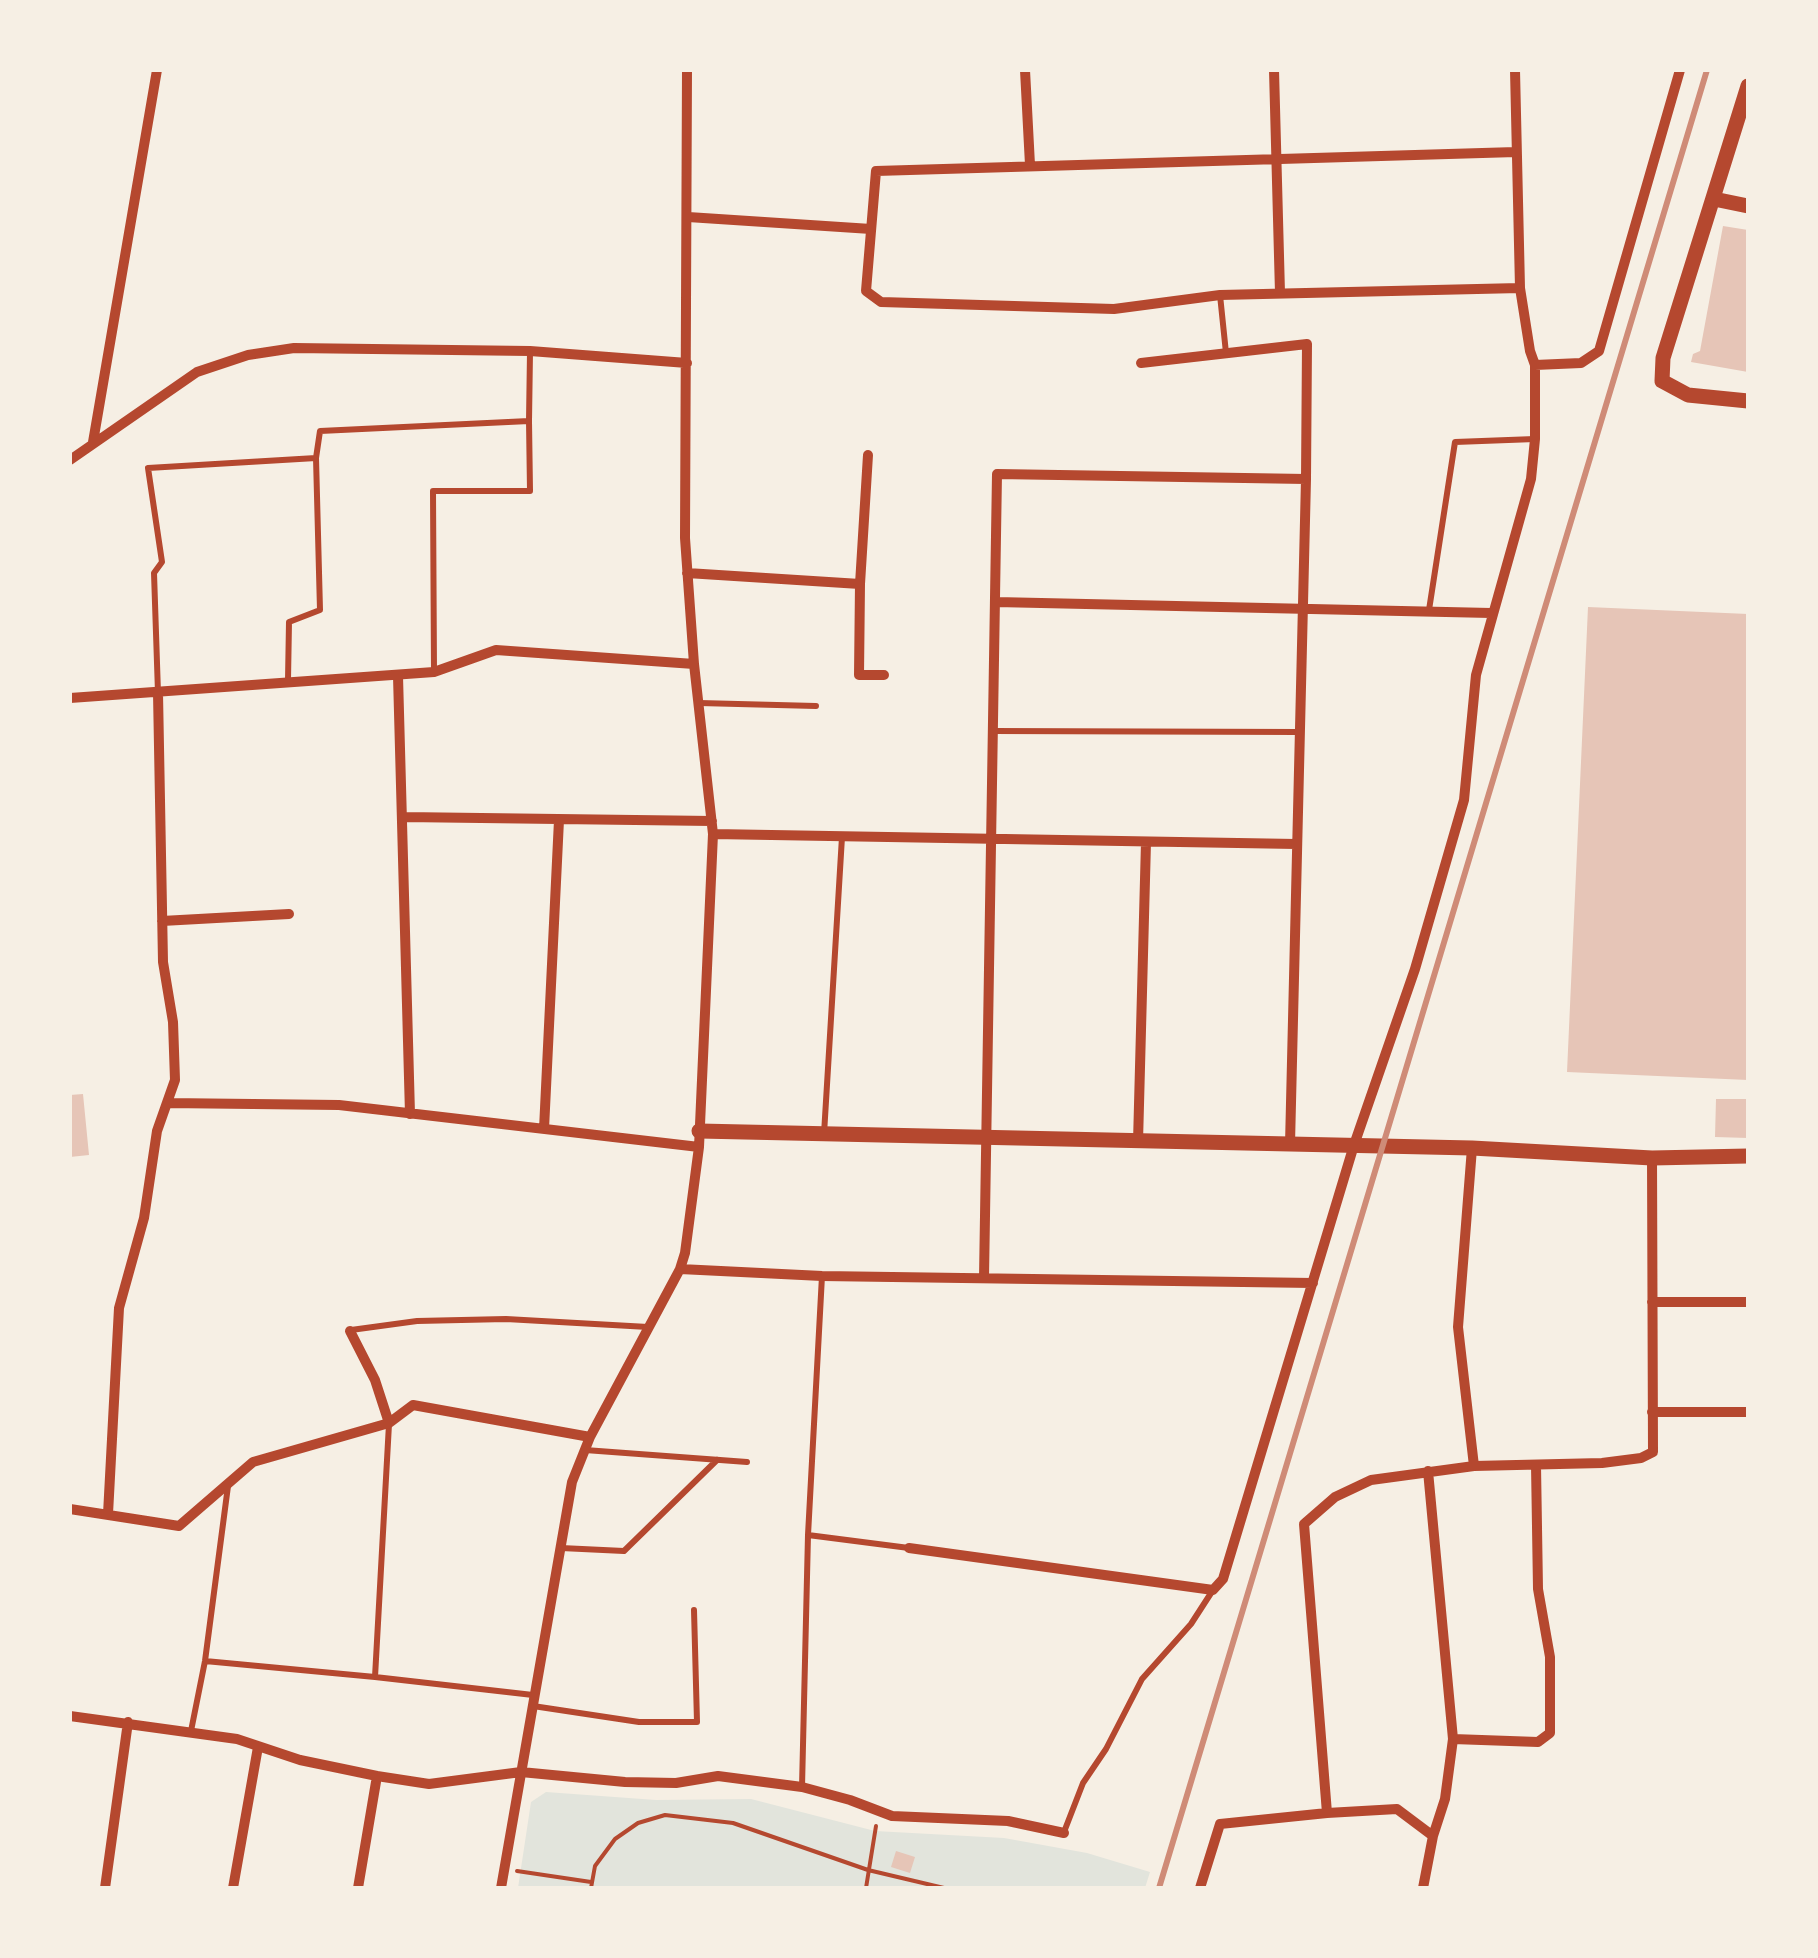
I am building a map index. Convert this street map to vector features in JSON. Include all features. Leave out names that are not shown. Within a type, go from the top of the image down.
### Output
[{"type":"street","points":[[93,442],[157,70]]},
{"type":"street","points":[[501,1888],[572,1482],[590,1437],[686,1253],[699,1139],[713,834],[688,572],[688,70]]},
{"type":"street","points":[[1025,70],[1030,164]]},
{"type":"street","points":[[1274,70],[1280,294]]},
{"type":"street","points":[[909,1548],[1213,1590],[1223,1579],[1354,1145],[1415,969],[1464,800],[1476,674],[1531,479],[1535,365],[1520,288],[1515,70]]},
{"type":"street","points":[[1535,365],[1581,363],[1599,351],[1680,70]]},
{"type":"street","points":[[1748,86],[1663,358],[1662,381],[1688,395],[1748,402]]},
{"type":"street","points":[[1516,152],[1030,164],[876,172],[866,291],[881,302],[1114,309],[1220,296],[1520,288]]},
{"type":"street","points":[[1714,199],[1748,206]]},
{"type":"street","points":[[688,217],[871,229]]},
{"type":"street","points":[[1142,363],[1307,344],[1290,1144]]},
{"type":"street","points":[[70,460],[197,372],[248,355],[294,348],[530,351],[688,362]]},
{"type":"street","points":[[868,455],[859,675],[884,675]]},
{"type":"street","points":[[984,1277],[997,474],[1306,478]]},
{"type":"street","points":[[688,572],[860,584]]},
{"type":"street","points":[[996,602],[1490,614]]},
{"type":"street","points":[[70,698],[434,672],[496,650],[694,664]]},
{"type":"street","points":[[398,676],[410,1114]]},
{"type":"street","points":[[108,1514],[120,1308],[144,1218],[158,1131],[175,1080],[173,1022],[163,962],[158,693]]},
{"type":"street","points":[[404,817],[712,820]]},
{"type":"street","points":[[544,1128],[559,820]]},
{"type":"street","points":[[713,834],[1296,844]]},
{"type":"street","points":[[1138,1142],[1146,842]]},
{"type":"street","points":[[162,921],[289,914]]},
{"type":"street","points":[[167,1103],[340,1105],[544,1128],[699,1139],[988,1138],[1472,1148],[1652,1158],[1748,1156]]},
{"type":"street","points":[[1472,1148],[1458,1327],[1474,1466]]},
{"type":"street","points":[[1327,1813],[1304,1524],[1335,1497],[1371,1480],[1474,1466],[1642,1458],[1653,1452],[1652,1158]]},
{"type":"street","points":[[680,1269],[822,1276],[1313,1283]]},
{"type":"street","points":[[1652,1302],[1748,1302]]},
{"type":"street","points":[[350,1330],[376,1380],[389,1423]]},
{"type":"street","points":[[70,1509],[179,1526],[254,1462],[389,1423],[413,1405],[590,1437]]},
{"type":"street","points":[[1652,1412],[1748,1412]]},
{"type":"street","points":[[1453,1739],[1538,1742],[1550,1732],[1550,1657],[1538,1589],[1536,1465]]},
{"type":"street","points":[[1422,1888],[1445,1799],[1453,1739],[1428,1471]]},
{"type":"street","points":[[70,1716],[237,1739],[377,1776],[429,1784],[521,1772],[625,1782],[676,1783],[718,1776],[802,1788],[892,1816],[1008,1821],[1064,1833]]},
{"type":"street","points":[[105,1888],[128,1722]]},
{"type":"street","points":[[233,1888],[258,1747]]},
{"type":"street","points":[[358,1888],[377,1776]]},
{"type":"street","points":[[1200,1888],[1220,1824],[1396,1810],[1433,1836]]},
{"type":"lane","points":[[1220,296],[1226,354]]},
{"type":"lane","points":[[434,672],[432,491],[530,491],[530,351]]},
{"type":"lane","points":[[288,680],[289,622],[320,610],[316,458],[320,431],[528,421]]},
{"type":"lane","points":[[1429,612],[1454,442],[1535,440]]},
{"type":"lane","points":[[158,693],[154,573],[162,562],[148,468],[316,458]]},
{"type":"lane","points":[[698,703],[816,706]]},
{"type":"lane","points":[[993,731],[1298,732]]},
{"type":"lane","points":[[824,1136],[842,836]]},
{"type":"lane","points":[[802,1788],[808,1535],[822,1276]]},
{"type":"lane","points":[[350,1330],[417,1321],[506,1319],[649,1327]]},
{"type":"lane","points":[[375,1677],[389,1423]]},
{"type":"lane","points":[[585,1450],[747,1462]]},
{"type":"lane","points":[[560,1548],[624,1551],[718,1460]]},
{"type":"lane","points":[[191,1731],[205,1661],[228,1486]]},
{"type":"lane","points":[[808,1535],[909,1548]]},
{"type":"lane","points":[[1064,1833],[1083,1782],[1106,1749],[1142,1679],[1191,1624],[1213,1590]]},
{"type":"lane","points":[[205,1661],[375,1677],[532,1700],[639,1722],[697,1722],[694,1610]]},
{"type":"path","points":[[517,1871],[592,1885],[595,1866],[615,1839],[638,1823],[664,1816],[733,1823],[868,1870],[944,1888]]},
{"type":"path","points":[[866,1888],[876,1826]]},
{"type":"shaded area","points":[[546,1792],[656,1800],[751,1799],[875,1831],[1004,1838],[1087,1853],[1150,1872],[1145,1888],[518,1888],[531,1802]]},
{"type":"building","points":[[1723,226],[1748,230],[1748,372],[1691,362],[1693,354],[1700,351]]},
{"type":"building","points":[[1588,607],[1748,614],[1748,1080],[1567,1072]]},
{"type":"building","points":[[83,1094],[89,1155],[70,1157],[70,1095]]},
{"type":"building","points":[[1716,1099],[1748,1099],[1748,1138],[1715,1137]]},
{"type":"building","points":[[896,1851],[915,1857],[910,1873],[891,1867]]},
{"type":"railway","points":[[1159,1888],[1707,70]]}]
